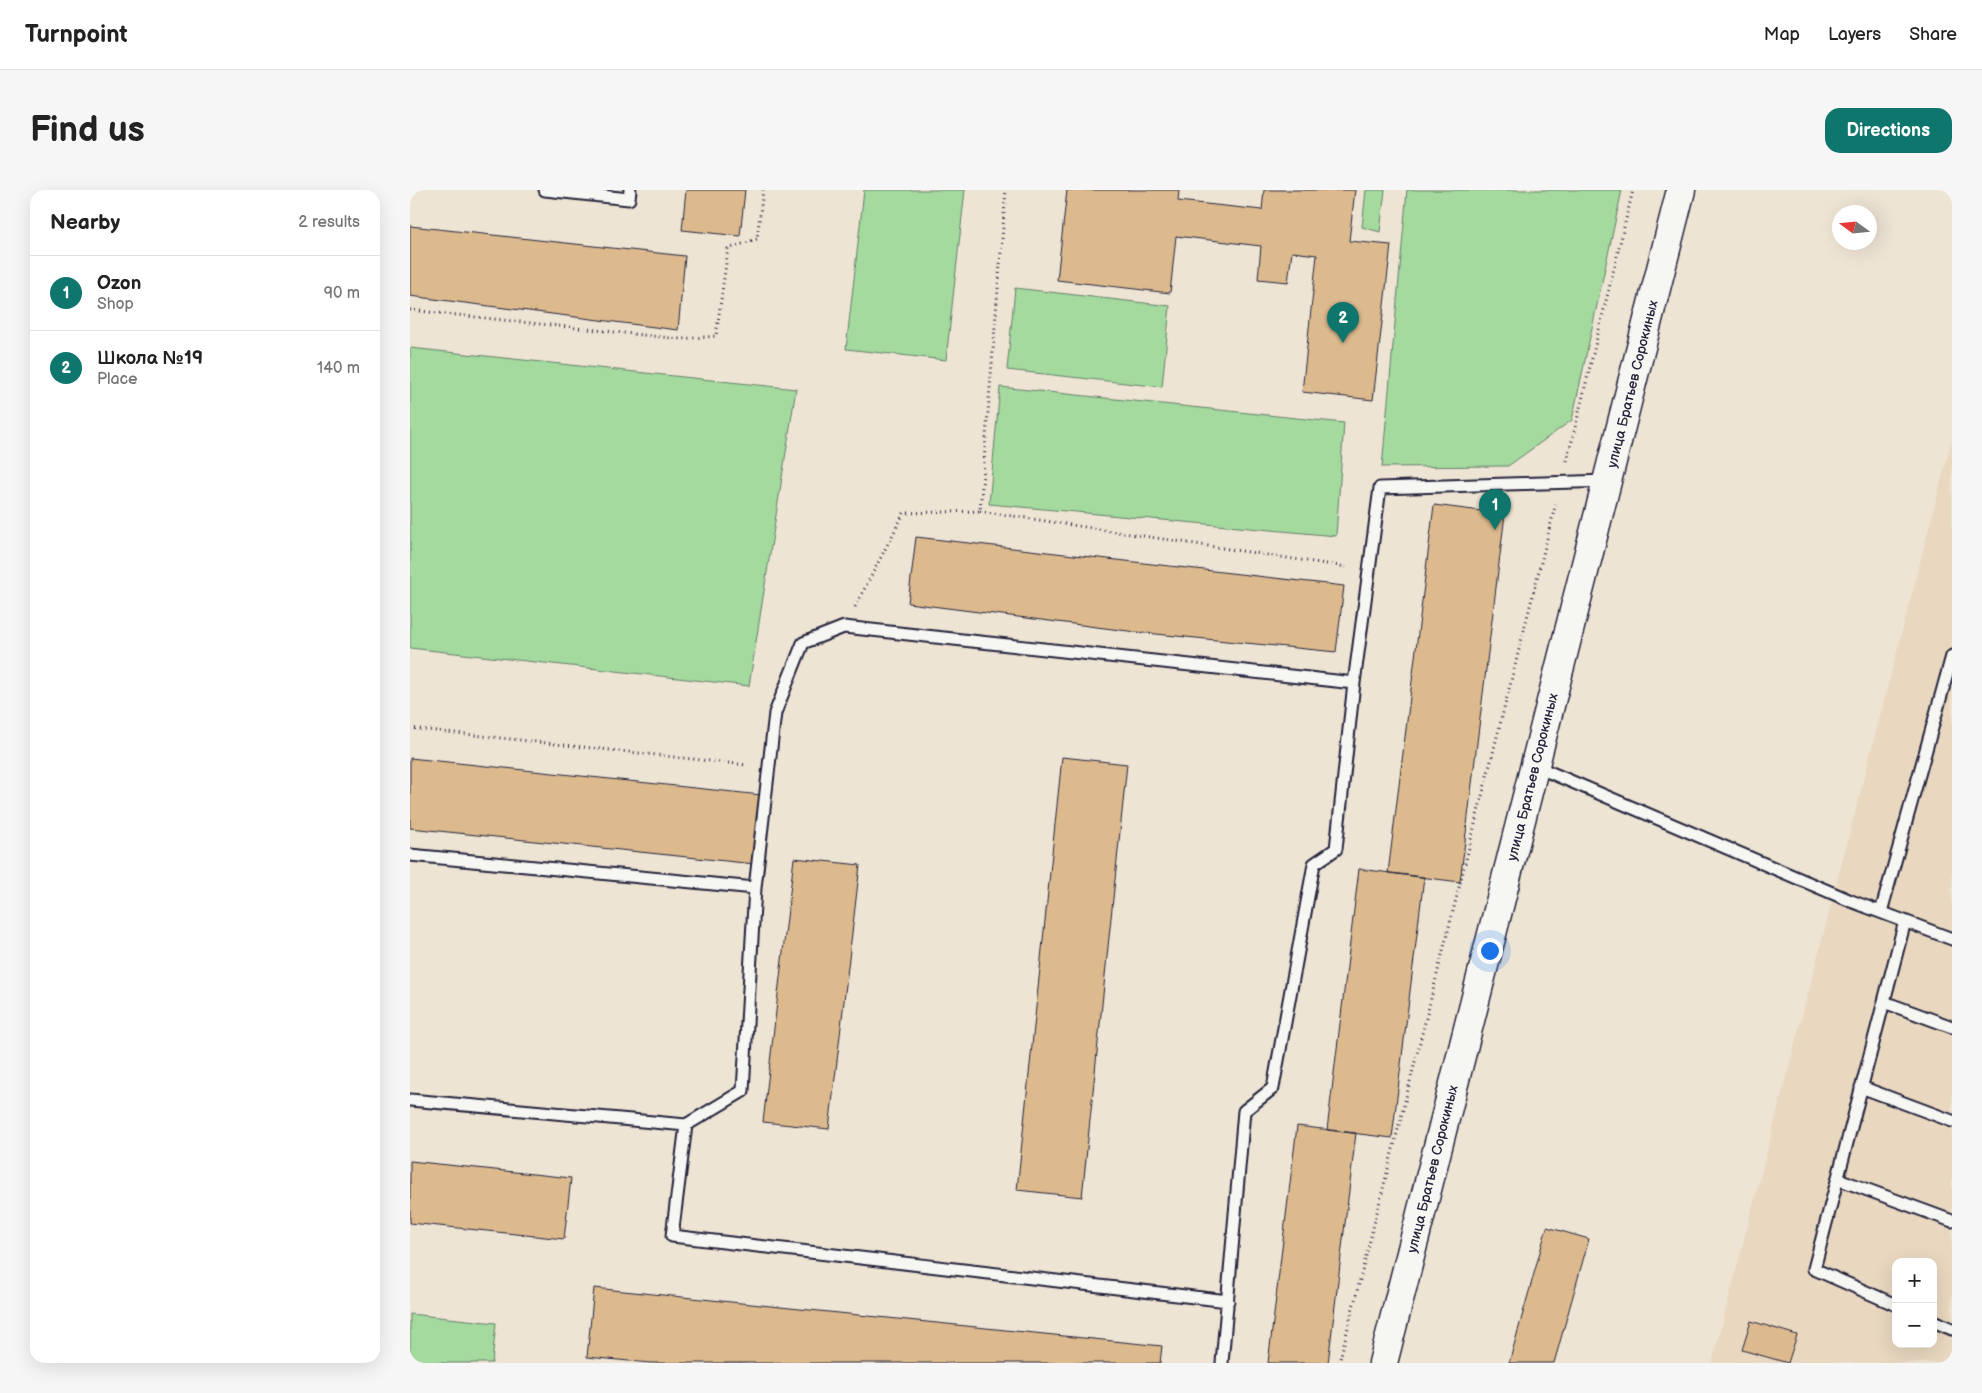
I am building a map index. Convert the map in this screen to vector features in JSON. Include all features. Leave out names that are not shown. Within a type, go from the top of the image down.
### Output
[{"type":"street","name":"улица Братьев Сорокиных","points":[[1383,1363],[1681,190]]},
{"type":"lane","points":[[545,190],[629,199],[630,190]]},
{"type":"lane","points":[[1222,1363],[1244,1111],[1273,1088],[1314,864],[1336,849],[1354,683],[1380,488],[1608,480]]},
{"type":"lane","points":[[410,1100],[686,1125],[743,1091],[755,888],[775,713],[803,643],[844,627],[1354,683]]},
{"type":"lane","points":[[1881,912],[1952,656]]},
{"type":"lane","points":[[1535,766],[1881,912],[1952,939]]},
{"type":"lane","points":[[410,854],[755,888]]},
{"type":"lane","points":[[1892,1303],[1814,1269],[1905,921]]},
{"type":"lane","points":[[1884,1002],[1952,1027]]},
{"type":"lane","points":[[1862,1087],[1952,1121]]},
{"type":"lane","points":[[686,1125],[672,1236],[1228,1301]]},
{"type":"lane","points":[[1838,1180],[1952,1221]]},
{"type":"lane","points":[[1937,1323],[1952,1329]]},
{"type":"path","points":[[410,310],[680,339],[716,336],[728,249],[757,239],[763,190]]},
{"type":"path","points":[[980,511],[1006,190]]},
{"type":"path","points":[[1339,1363],[1562,482],[1633,190]]},
{"type":"path","points":[[844,627],[904,513],[980,511],[1346,566]]},
{"type":"path","points":[[410,728],[747,766]]},
{"type":"shaded area","points":[[1952,439],[1952,1363],[1712,1363]]},
{"type":"green space","points":[[864,190],[965,190],[946,360],[846,349]]},
{"type":"green space","points":[[1366,190],[1385,190],[1380,232],[1362,227]]},
{"type":"green space","points":[[1407,190],[1622,190],[1572,420],[1508,466],[1382,467]]},
{"type":"green space","points":[[1015,288],[1170,306],[1162,387],[1007,370]]},
{"type":"green space","points":[[410,348],[796,389],[749,686],[410,648]]},
{"type":"green space","points":[[1000,387],[1344,423],[1336,536],[989,504]]},
{"type":"green space","points":[[410,1314],[496,1323],[492,1363],[410,1363]]},
{"type":"building","points":[[686,190],[745,190],[740,236],[682,230]]},
{"type":"building","points":[[1067,190],[1179,190],[1178,201],[1262,210],[1264,190],[1355,190],[1349,241],[1391,245],[1373,400],[1302,392],[1317,255],[1292,252],[1288,282],[1258,279],[1261,246],[1176,236],[1170,293],[1057,280]]},
{"type":"building","points":[[410,226],[685,256],[678,330],[410,296]]},
{"type":"building","points":[[1434,505],[1505,514],[1460,882],[1388,873]]},
{"type":"building","points":[[916,537],[1344,586],[1336,652],[1136,632],[908,603]]},
{"type":"building","points":[[1062,757],[1127,764],[1082,1197],[1017,1190]]},
{"type":"building","points":[[410,758],[771,796],[764,865],[410,828]]},
{"type":"building","points":[[794,858],[860,865],[829,1129],[763,1122]]},
{"type":"building","points":[[1359,869],[1424,877],[1392,1138],[1327,1130]]},
{"type":"building","points":[[1297,1126],[1356,1133],[1328,1363],[1268,1363]]},
{"type":"building","points":[[410,1161],[571,1178],[564,1239],[410,1223]]},
{"type":"building","points":[[1547,1227],[1589,1239],[1554,1363],[1509,1363]]},
{"type":"building","points":[[594,1288],[1162,1346],[1160,1363],[650,1363],[587,1357]]},
{"type":"building","points":[[1751,1321],[1797,1335],[1788,1363],[1742,1350]]},
{"type":"place","name":"Школа №19","points":[[1343,343]]},
{"type":"place","name":"Ozon","points":[[1495,530]]}]
